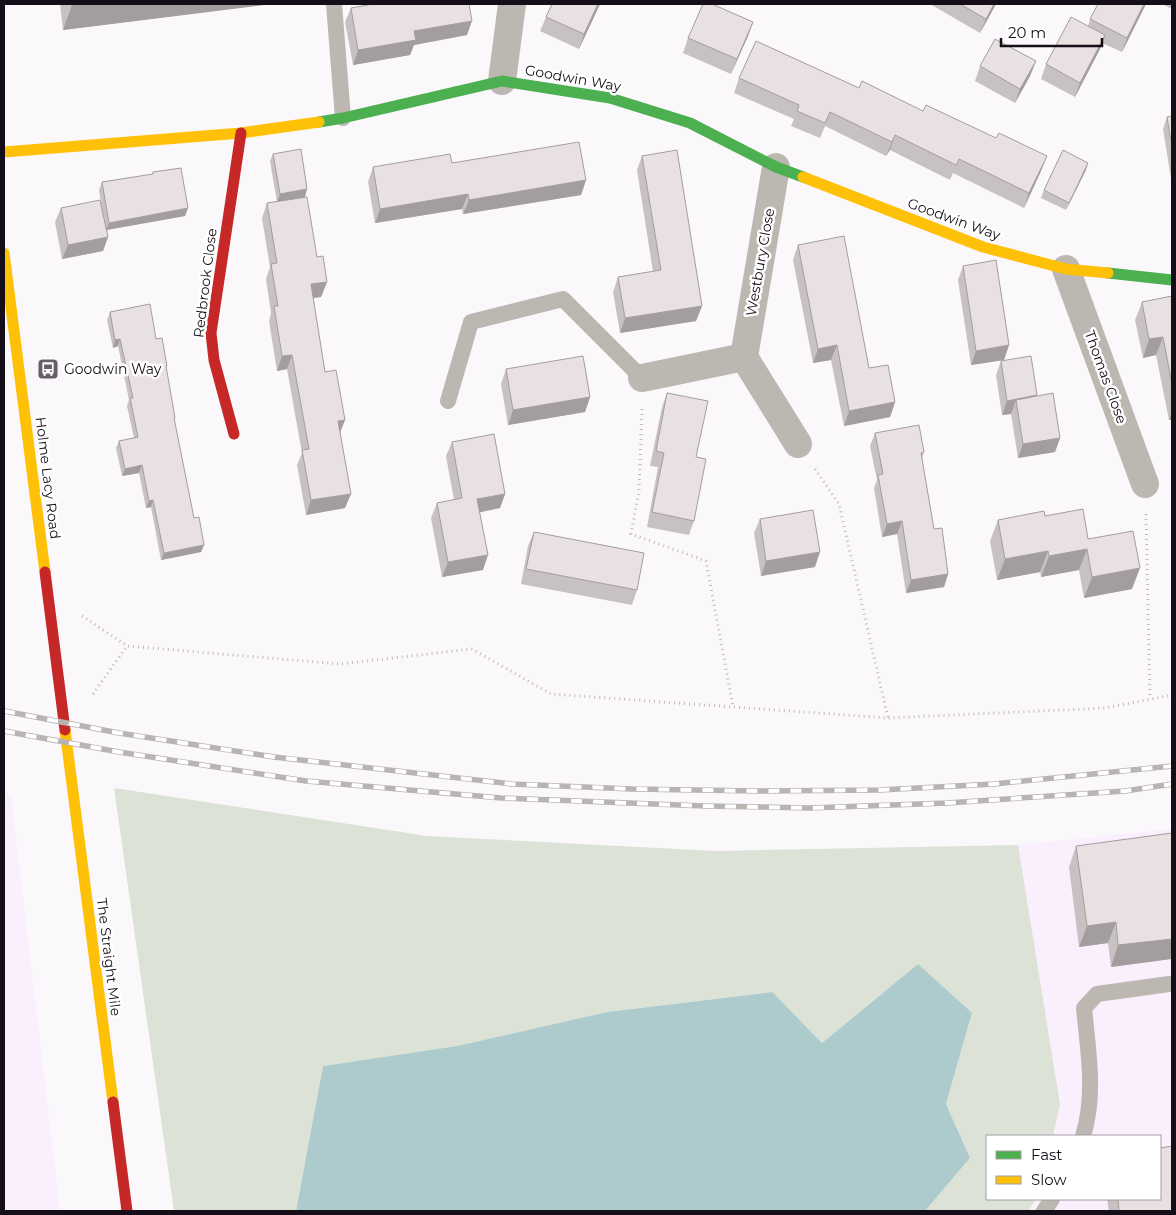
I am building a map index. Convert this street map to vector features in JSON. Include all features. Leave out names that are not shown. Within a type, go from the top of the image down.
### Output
[{"type":"street","points":[[502,81],[512,4]]},
{"type":"street","name":"Goodwin Way","points":[[4,152],[241,134],[343,118],[502,81],[610,98],[690,123],[776,167],[983,247],[1066,269],[1172,280]]},
{"type":"street","name":"Redbrook Close","points":[[234,434],[214,360],[211,334],[241,134]]},
{"type":"street","name":"Westbury Close","points":[[744,357],[776,167]]},
{"type":"street","name":"Holme Lacy Road","points":[[4,253],[61,706]]},
{"type":"street","name":"Thomas Close","points":[[1066,269],[1145,484]]},
{"type":"street","points":[[642,378],[744,357],[798,444]]},
{"type":"street","name":"The Straight Mile","points":[[61,706],[127,1211]]},
{"type":"lane","points":[[334,4],[343,118]]},
{"type":"lane","points":[[448,401],[471,322],[563,299],[642,378]]},
{"type":"lane","points":[[1083,1135],[1088,1121],[1091,1090],[1084,1008],[1097,994],[1169,984]]},
{"type":"lane","points":[[1044,1211],[1051,1200]]},
{"type":"path","points":[[642,378],[639,491],[631,534],[706,560],[733,707]]},
{"type":"path","points":[[798,444],[839,504],[888,718]]},
{"type":"path","points":[[1145,484],[1150,699]]},
{"type":"path","points":[[81,615],[127,646],[340,664],[472,649],[551,694],[888,718],[1106,708],[1172,695]]},
{"type":"shaded area","points":[[114,788],[427,836],[717,851],[1018,845],[1060,1104],[1053,1135],[986,1135],[986,1200],[1035,1200],[1028,1211],[925,1211],[970,1158],[946,1104],[972,1014],[918,964],[822,1043],[771,992],[607,1012],[457,1046],[323,1066],[296,1211],[174,1211]]},
{"type":"shaded area","points":[[4,793],[11,796],[60,1211],[4,1211]]},
{"type":"shaded area","points":[[1172,829],[1172,1211],[1028,1211],[1035,1200],[1161,1200],[1161,1135],[1053,1135],[1060,1103],[1018,845]]},
{"type":"water","points":[[918,964],[972,1013],[946,1104],[970,1158],[925,1211],[296,1211],[323,1066],[457,1046],[607,1012],[772,992],[822,1043]]},
{"type":"building","points":[[373,4],[469,4],[472,21],[414,31],[416,40],[358,50],[351,8]]},
{"type":"building","points":[[552,4],[598,4],[584,34],[546,17]]},
{"type":"building","points":[[703,4],[712,4],[753,22],[737,59],[688,38]]},
{"type":"building","points":[[960,4],[994,4],[986,19]]},
{"type":"building","points":[[1098,4],[1144,4],[1127,38],[1090,19]]},
{"type":"building","points":[[1071,17],[1105,35],[1080,83],[1046,64]]},
{"type":"building","points":[[995,39],[1036,61],[1020,89],[980,66]]},
{"type":"building","points":[[756,41],[859,88],[862,81],[923,111],[926,105],[996,138],[999,133],[1047,156],[1029,193],[959,159],[956,165],[895,135],[892,142],[830,112],[825,123],[797,111],[799,105],[739,78]]},
{"type":"building","points":[[1172,116],[1172,147],[1167,117]]},
{"type":"building","points":[[579,142],[586,180],[469,200],[468,194],[380,209],[373,167],[450,154],[452,163]]},
{"type":"building","points":[[301,149],[307,189],[280,194],[273,154]]},
{"type":"building","points":[[677,150],[702,306],[625,318],[618,277],[661,270],[642,156]]},
{"type":"building","points":[[1063,150],[1088,163],[1069,203],[1044,190]]},
{"type":"building","points":[[181,168],[188,208],[109,223],[102,182]]},
{"type":"building","points":[[307,197],[317,257],[323,256],[327,282],[311,284],[325,372],[336,370],[345,420],[338,421],[351,494],[311,500],[302,450],[309,449],[292,355],[282,356],[274,306],[278,306],[271,264],[277,263],[267,203]]},
{"type":"building","points":[[100,200],[108,237],[68,245],[61,208]]},
{"type":"building","points":[[844,236],[869,368],[888,365],[895,402],[849,411],[837,345],[818,349],[798,245]]},
{"type":"building","points":[[996,260],[1009,345],[976,351],[963,266]]},
{"type":"building","points":[[1172,296],[1172,384],[1163,337],[1149,339],[1142,302]]},
{"type":"building","points":[[150,304],[156,339],[162,338],[174,418],[194,518],[199,517],[204,545],[164,553],[153,500],[149,501],[142,465],[125,469],[119,441],[138,437],[130,398],[133,398],[120,339],[115,340],[110,312]]},
{"type":"building","points":[[583,356],[590,397],[513,410],[506,369]]},
{"type":"building","points":[[1031,356],[1037,395],[1007,401],[1001,361]]},
{"type":"building","points":[[667,393],[708,401],[696,457],[706,459],[694,521],[652,512],[664,453],[656,451]]},
{"type":"building","points":[[1053,393],[1060,438],[1023,444],[1016,400]]},
{"type":"building","points":[[919,425],[924,452],[921,453],[934,529],[942,528],[948,574],[911,580],[902,521],[887,524],[878,475],[883,474],[875,433]]},
{"type":"building","points":[[494,434],[505,494],[477,499],[488,555],[448,562],[437,503],[462,498],[452,442]]},
{"type":"building","points":[[1083,509],[1088,539],[1133,531],[1140,568],[1092,577],[1087,549],[1049,556],[1048,551],[1005,559],[998,520],[1044,511],[1045,516]]},
{"type":"building","points":[[813,510],[820,552],[766,561],[760,519]]},
{"type":"building","points":[[534,532],[644,553],[637,590],[526,569]]},
{"type":"building","points":[[1172,833],[1172,939],[1118,945],[1116,922],[1087,926],[1076,846]]},
{"type":"building","points":[[1172,1146],[1172,1211],[1119,1211],[1118,1200],[1161,1200],[1161,1148]]},
{"type":"railway","points":[[4,711],[119,733],[274,757],[512,784],[632,789],[880,790],[994,784],[1172,766]]},
{"type":"railway","points":[[4,731],[119,752],[306,781],[501,798],[810,808],[947,803],[1125,791],[1172,784]]},
{"type":"traffic: fast","points":[[319,122],[502,81],[610,98],[690,123],[776,167],[803,177]]},
{"type":"traffic: fast","points":[[1108,273],[1172,280]]},
{"type":"traffic: slow","points":[[4,152],[241,133],[319,122]]},
{"type":"traffic: slow","points":[[803,177],[983,247],[1066,269],[1108,273]]},
{"type":"traffic: slow","points":[[4,253],[45,572]]},
{"type":"traffic: slow","points":[[65,730],[113,1102]]},
{"type":"traffic: jam","points":[[234,434],[214,360],[211,333],[241,133]]},
{"type":"traffic: jam","points":[[45,572],[65,730]]},
{"type":"traffic: jam","points":[[113,1102],[127,1211]]},
{"type":"place","name":"Goodwin Way","points":[[48,369]]}]
